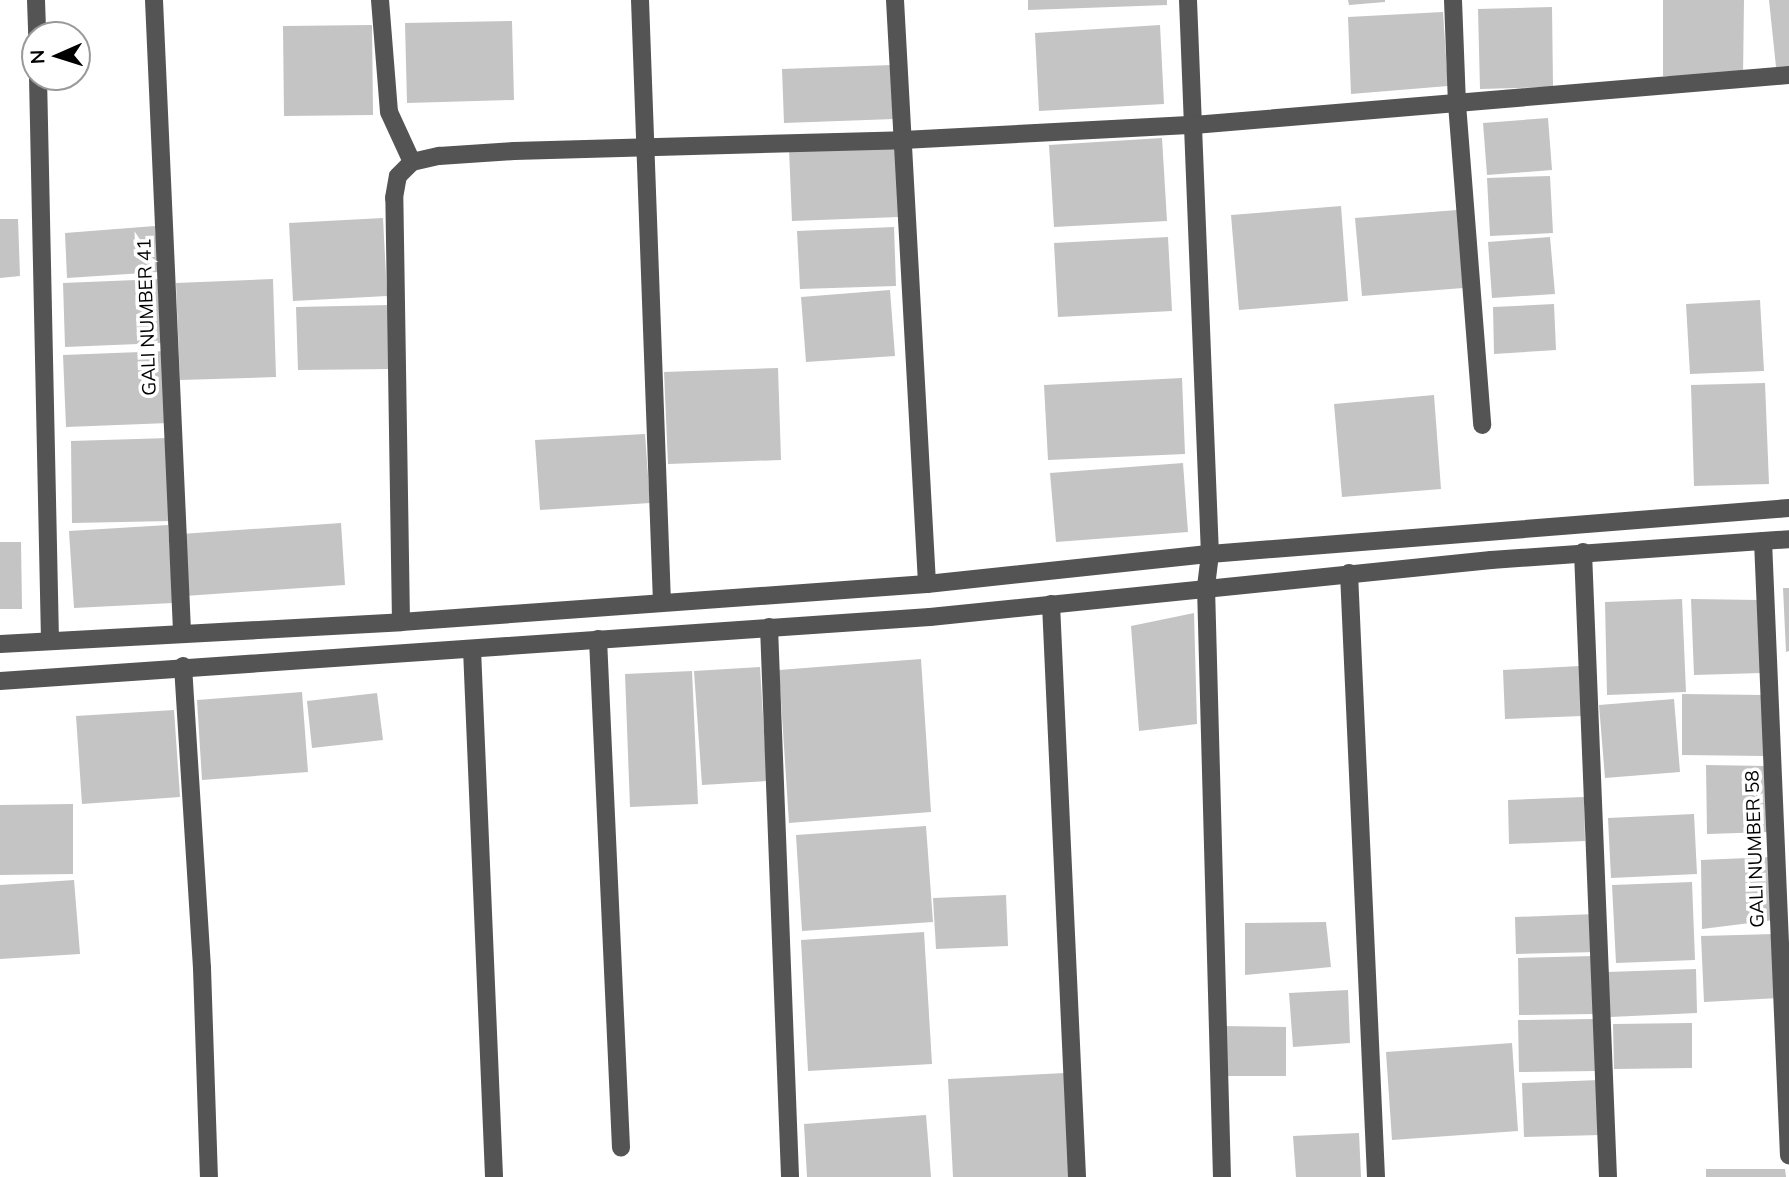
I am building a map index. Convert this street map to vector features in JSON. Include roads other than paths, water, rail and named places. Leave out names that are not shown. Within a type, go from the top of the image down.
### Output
[{"type":"street","points":[[36,0],[37,21]]},
{"type":"street","name":"GALI NUMBER 41","points":[[154,0],[182,632]]},
{"type":"street","points":[[380,0],[388,112],[412,162]]},
{"type":"street","points":[[640,0],[648,148],[662,602]]},
{"type":"street","points":[[895,0],[927,584]]},
{"type":"street","points":[[1188,0],[1210,554],[1206,587],[1222,1177]]},
{"type":"street","points":[[1453,0],[1482,425]]},
{"type":"street","points":[[401,622],[394,198],[398,176],[412,162],[439,156],[514,151],[904,140],[1194,125],[1789,75]]},
{"type":"street","points":[[38,91],[50,640]]},
{"type":"street","points":[[0,644],[401,622],[927,584],[1210,554],[1789,508]]},
{"type":"street","points":[[0,681],[183,666],[930,617],[1349,573],[1583,552],[1789,539]]},
{"type":"street","name":"GALI NUMBER 58","points":[[1763,541],[1789,1154]]},
{"type":"street","points":[[1583,552],[1608,1177]]},
{"type":"street","points":[[1349,573],[1376,1177]]},
{"type":"street","points":[[1051,604],[1077,1177]]},
{"type":"street","points":[[769,627],[790,1177]]},
{"type":"street","points":[[598,639],[621,1147]]},
{"type":"street","points":[[472,649],[494,1177]]},
{"type":"street","points":[[183,666],[202,968],[209,1177]]}]
